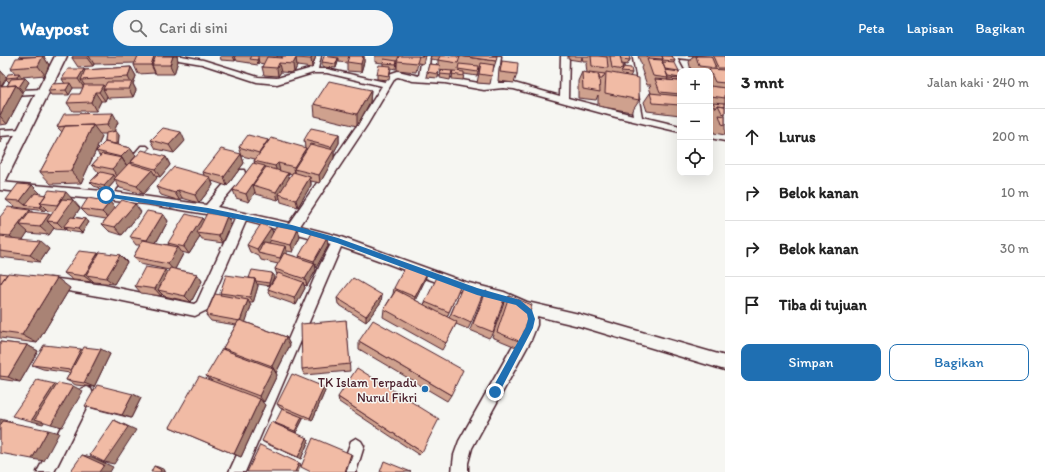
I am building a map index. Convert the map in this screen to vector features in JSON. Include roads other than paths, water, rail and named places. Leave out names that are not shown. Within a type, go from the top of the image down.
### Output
[{"type":"street","points":[[0,178],[61,56]]},
{"type":"street","points":[[167,56],[205,59],[258,79],[268,80],[290,78],[313,71],[328,71],[387,85]]},
{"type":"street","points":[[313,71],[317,56]]},
{"type":"street","points":[[423,79],[426,56]]},
{"type":"street","points":[[493,87],[497,56]]},
{"type":"street","points":[[564,100],[565,56]]},
{"type":"street","points":[[627,56],[638,119]]},
{"type":"street","points":[[672,56],[678,68]]},
{"type":"street","points":[[678,56],[725,61]]},
{"type":"street","points":[[292,228],[347,147],[392,76],[396,74],[423,79],[445,80],[471,86],[514,86],[677,128]]},
{"type":"street","points":[[0,94],[43,92]]},
{"type":"street","points":[[0,133],[23,132]]},
{"type":"street","points":[[713,136],[725,138]]},
{"type":"street","points":[[106,195],[144,148]]},
{"type":"street","points":[[208,210],[240,173]]},
{"type":"street","points":[[0,186],[106,195],[208,210],[292,228],[338,241],[477,292],[518,302],[530,313],[532,319],[530,328],[469,437],[460,458],[460,472]]},
{"type":"street","points":[[35,280],[104,291],[195,310],[202,306],[242,217]]},
{"type":"street","points":[[237,472],[269,401],[326,265],[338,241]]},
{"type":"street","points":[[524,306],[579,320],[725,363]]},
{"type":"street","points":[[44,472],[86,394]]},
{"type":"street","points":[[348,472],[356,446]]},
{"type":"place","name":"TK Islam Terpadu Nurul Fikri","points":[[425,389]]}]
